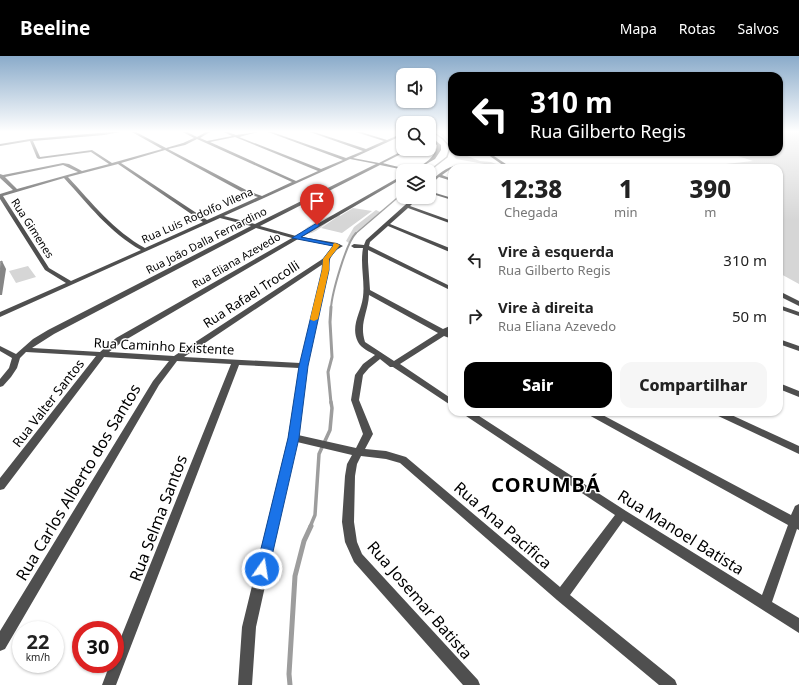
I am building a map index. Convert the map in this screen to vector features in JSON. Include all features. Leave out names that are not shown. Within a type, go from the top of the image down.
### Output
[{"type":"street","points":[[108,161],[112,164]]},
{"type":"street","points":[[188,161],[246,192],[262,197]]},
{"type":"street","points":[[250,161],[295,182]]},
{"type":"street","points":[[299,161],[320,170]]},
{"type":"street","name":"Rua Luis Rodolfo Vilena","points":[[0,315],[340,161]]},
{"type":"street","points":[[363,161],[396,167]]},
{"type":"street","name":"Rua João Dalla Fernardino","points":[[16,356],[51,332],[254,226],[387,161]]},
{"type":"street","points":[[0,195],[118,162],[206,222]]},
{"type":"street","points":[[0,176],[63,164],[81,172]]},
{"type":"street","points":[[436,179],[448,168]]},
{"type":"street","points":[[0,176],[15,190]]},
{"type":"street","points":[[439,176],[448,179]]},
{"type":"street","points":[[65,177],[106,220],[135,245],[145,250]]},
{"type":"street","name":"Rua Eliana Azevedo","points":[[102,354],[119,340],[396,180]]},
{"type":"street","points":[[0,184],[7,182]]},
{"type":"street","points":[[436,194],[448,198]]},
{"type":"street","name":"Rua Gimenes","points":[[0,195],[47,269],[70,283]]},
{"type":"street","points":[[448,221],[407,206],[368,241],[366,247],[365,266],[366,297],[358,323],[358,334],[362,344],[448,400]]},
{"type":"street","points":[[219,216],[295,238]]},
{"type":"street","points":[[387,224],[448,249]]},
{"type":"street","name":"Rua Rafael Trocolli","points":[[175,359],[326,259],[339,246],[295,238]]},
{"type":"street","points":[[354,246],[366,247],[448,287]]},
{"type":"street","points":[[245,685],[249,627],[293,438],[303,366],[326,270],[326,259]]},
{"type":"street","points":[[366,292],[448,335]]},
{"type":"street","points":[[783,295],[799,304]]},
{"type":"street","points":[[783,308],[799,314]]},
{"type":"street","points":[[393,365],[448,329]]},
{"type":"street","points":[[783,343],[799,349]]},
{"type":"street","points":[[0,348],[16,356],[15,364],[8,376],[0,384]]},
{"type":"street","name":"Rua Caminho Existente","points":[[24,350],[303,366]]},
{"type":"street","name":"Rua Valter Santos","points":[[0,486],[102,354]]},
{"type":"street","name":"Rua Josemar Batista","points":[[379,356],[366,366],[359,375],[355,400],[367,428],[368,434],[352,464],[350,476],[348,522],[351,542],[358,558],[473,685]]},
{"type":"street","name":"Rua Carlos Alberto dos Santos","points":[[0,644],[156,383],[175,359]]},
{"type":"street","name":"Rua Selma Santos","points":[[110,685],[236,362]]},
{"type":"street","points":[[783,388],[799,394]]},
{"type":"street","name":"Rua Manoel Batista","points":[[472,416],[622,514],[799,626]]},
{"type":"street","points":[[597,416],[797,524]]},
{"type":"street","points":[[726,416],[799,450]]},
{"type":"street","name":"Rua Ana Pacifica","points":[[293,438],[358,453],[382,453],[393,455],[404,460],[561,596],[670,685]]},
{"type":"street","points":[[765,604],[797,524],[799,509]]},
{"type":"street","points":[[561,596],[622,514]]},
{"type":"shaded area","points":[[469,161],[491,162],[496,164],[484,164]]},
{"type":"shaded area","points":[[750,161],[799,161],[799,284],[783,275],[783,164],[726,164]]},
{"type":"shaded area","points":[[353,208],[372,211],[342,233],[321,228],[337,217],[311,233],[301,233],[319,221],[330,216],[340,214],[340,216]]},
{"type":"shaded area","points":[[376,210],[380,212],[355,233],[349,243],[346,241],[354,227]]},
{"type":"shaded area","points":[[28,266],[36,277],[16,283],[9,271]]},
{"type":"waterway","points":[[436,166],[441,161]]},
{"type":"waterway","points":[[356,233],[396,199]]},
{"type":"waterway","points":[[331,308],[340,269],[348,247],[356,233]]},
{"type":"waterway","points":[[331,307],[330,322],[332,357],[328,372],[331,403]]},
{"type":"waterway","points":[[310,527],[315,515],[319,454],[330,430],[332,408],[331,402]]},
{"type":"waterway","points":[[290,685],[289,674],[295,576],[304,541],[311,526]]},
{"type":"slow traffic","points":[[314,319],[326,270],[326,259],[337,245],[335,245]]},
{"type":"district","name":"CORUMBÁ","points":[[546,484]]},
{"type":"route","points":[[262,569],[293,438],[303,366],[326,270],[326,259],[337,245],[295,238],[317,225]]}]
